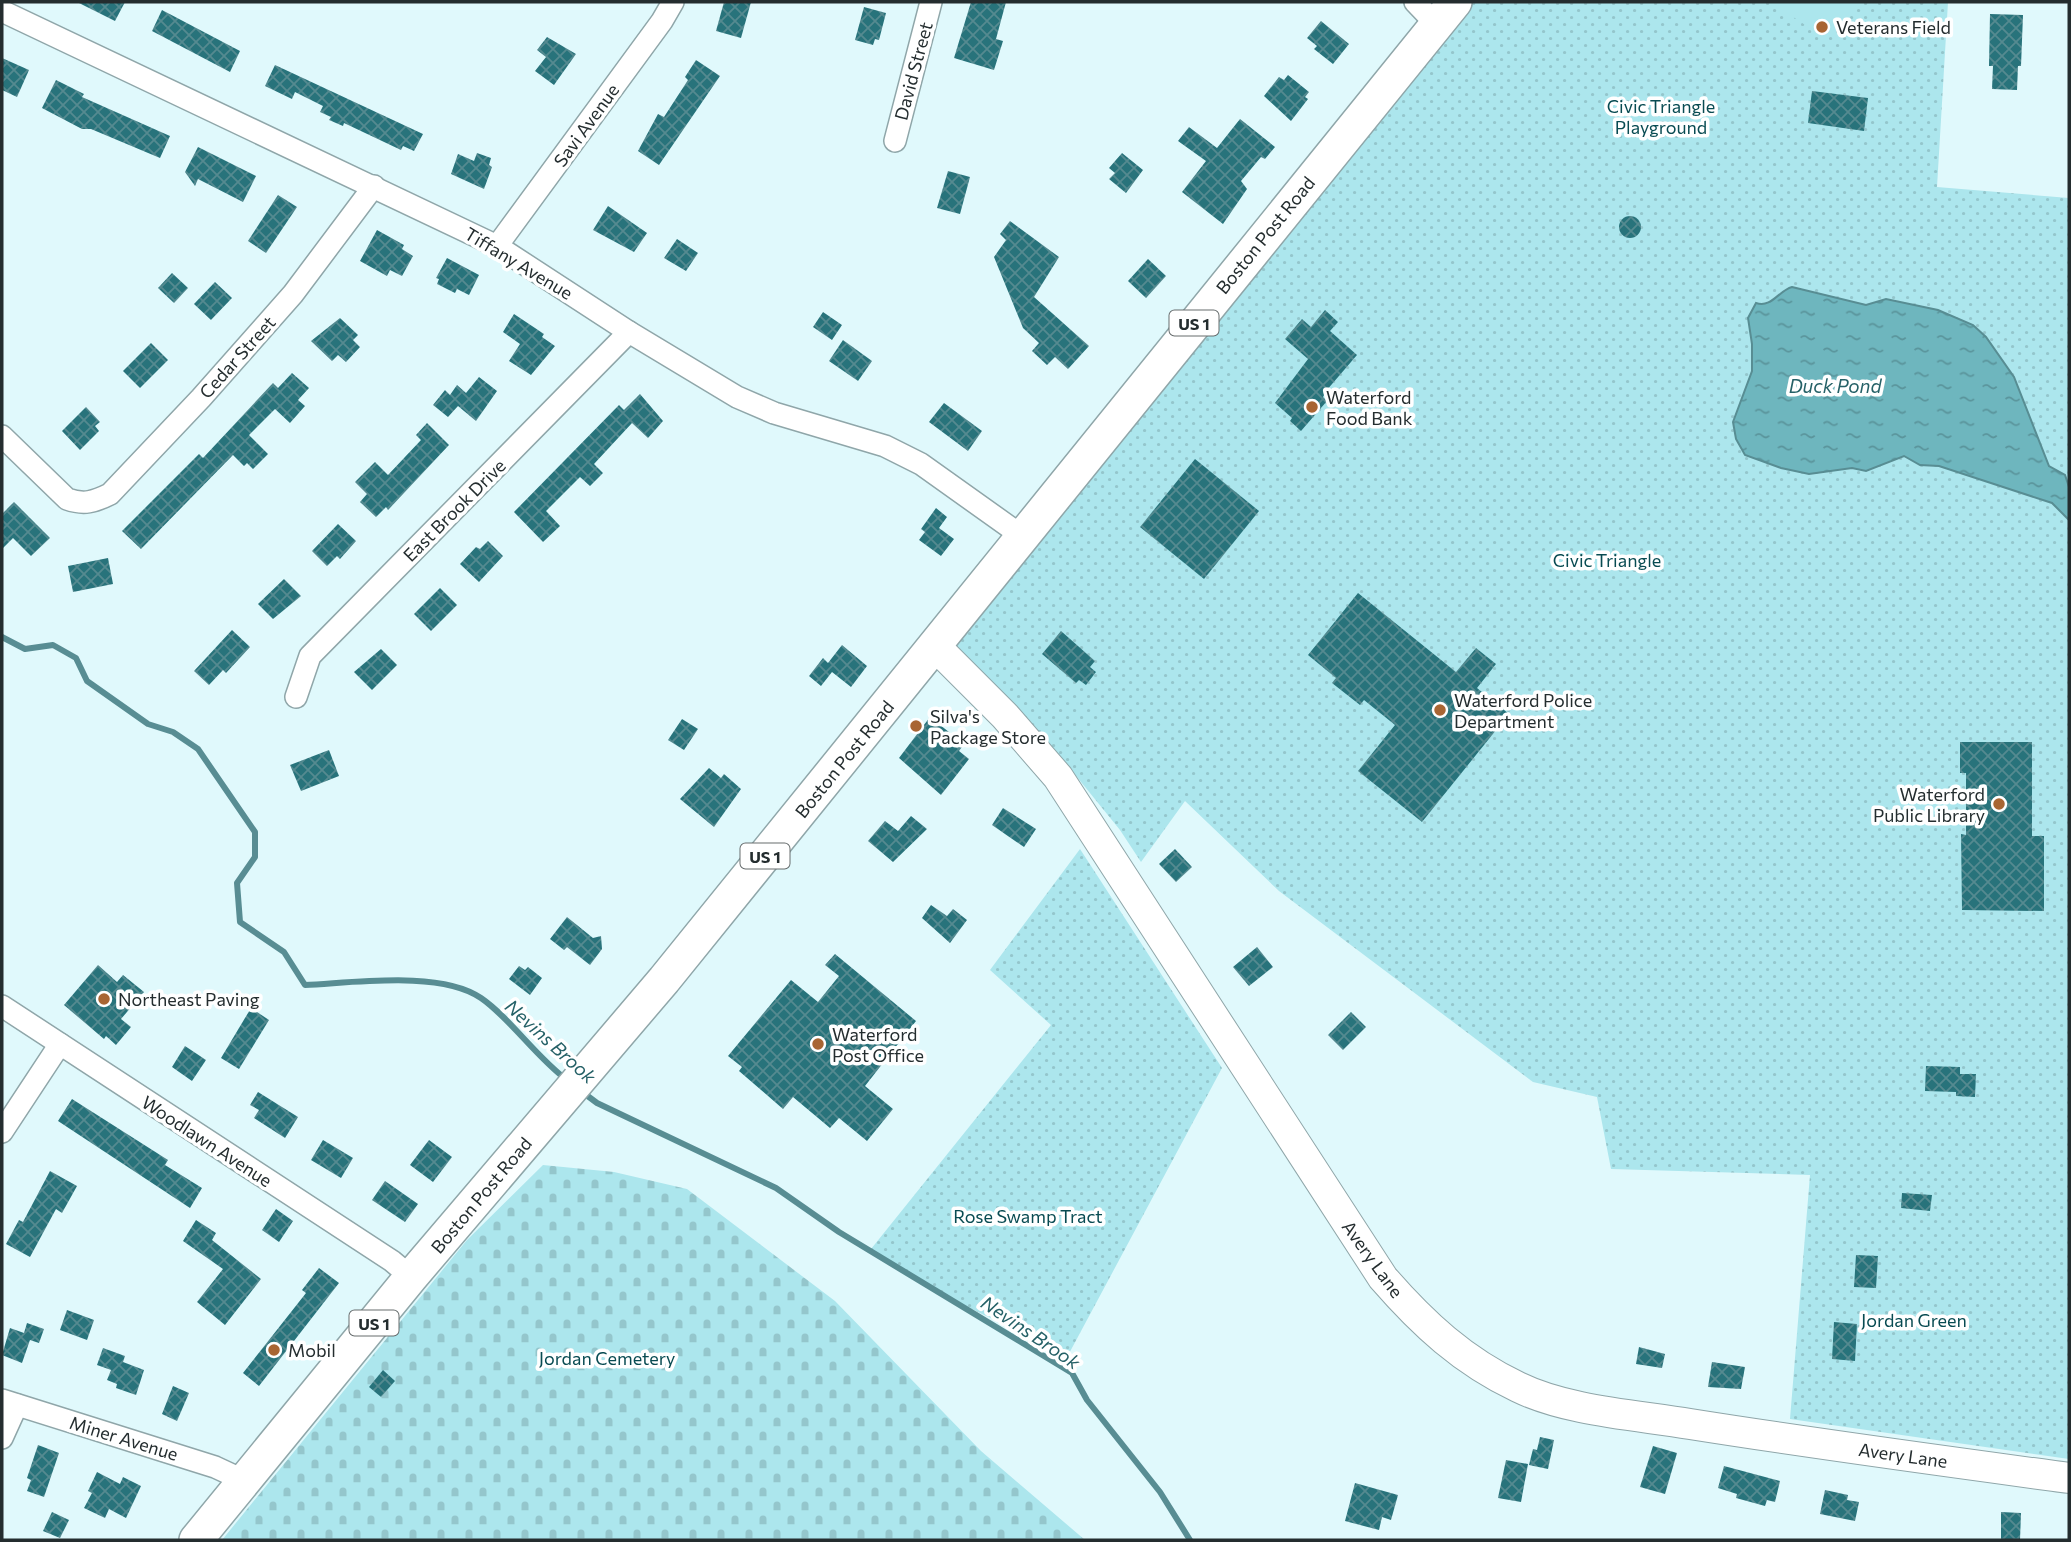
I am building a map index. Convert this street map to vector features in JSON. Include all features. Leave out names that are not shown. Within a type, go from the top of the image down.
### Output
[{"type":"main road","name":"Boston Post Road","points":[[196,1540],[411,1278],[664,980],[935,646],[1435,9]]},
{"type":"street","name":"Savi Avenue","points":[[497,246],[662,21],[673,2]]},
{"type":"street","name":"David Street","points":[[895,141],[931,2]]},
{"type":"street","name":"Tiffany Avenue","points":[[2,11],[497,246],[629,332],[737,397],[774,413],[885,446],[921,464],[1022,536]]},
{"type":"street","name":"Cedar Street","points":[[2,436],[55,491],[79,503],[94,502],[110,494],[201,398],[293,294],[374,186]]},
{"type":"street","name":"East Brook Drive","points":[[296,698],[310,656],[629,332]]},
{"type":"street","name":"Avery Lane","points":[[935,646],[1005,716],[1058,777],[1383,1278],[1424,1324],[1468,1360],[1521,1389],[1583,1407],[1790,1440],[2069,1478]]},
{"type":"street","name":"Woodlawn Avenue","points":[[2,1006],[392,1261],[411,1278]]},
{"type":"street","points":[[2,1132],[60,1044]]},
{"type":"street","points":[[2,1438],[9,1403]]},
{"type":"street","name":"Miner Avenue","points":[[9,1403],[215,1467],[245,1481]]},
{"type":"green space","name":"Civic Triangle","points":[[1471,2],[1948,2],[1937,187],[2069,198],[2069,1459],[1790,1419],[1810,1175],[1611,1169],[1597,1097],[1533,1082],[1279,891],[1185,801],[1141,862],[1120,830],[1055,750],[935,646]]},
{"type":"green space","name":"Veterans Field","points":[[1770,2],[1860,2],[1824,37]]},
{"type":"green space","name":"Rose Swamp Tract","points":[[1080,849],[1222,1068],[1065,1361],[1035,1335],[991,1318],[937,1291],[871,1249],[1051,1025],[990,970]]},
{"type":"green space","name":"Jordan Cemetery","points":[[543,1165],[614,1172],[687,1189],[835,1301],[981,1451],[1085,1540],[222,1540],[467,1240]]},
{"type":"water","name":"Duck Pond","points":[[1792,287],[1866,305],[1886,299],[1938,310],[1973,325],[1986,337],[2014,377],[2049,466],[2065,475],[2069,487],[2069,520],[2052,503],[1939,466],[1920,465],[1904,456],[1866,471],[1852,468],[1809,474],[1781,468],[1745,455],[1736,439],[1733,422],[1752,371],[1748,318],[1756,303],[1771,301]]},
{"type":"building","points":[[77,2],[125,2],[115,21]]},
{"type":"building","points":[[724,2],[751,2],[741,38],[716,31]]},
{"type":"building","points":[[971,2],[1006,2],[996,39],[1003,41],[994,70],[954,58]]},
{"type":"building","points":[[864,7],[886,13],[879,40],[875,39],[873,45],[855,40]]},
{"type":"building","points":[[162,10],[240,51],[230,72],[152,31]]},
{"type":"building","points":[[1990,14],[2023,15],[2017,90],[1992,89],[1993,66],[1989,66]]},
{"type":"building","points":[[1321,21],[1349,44],[1333,64],[1314,49],[1317,46],[1307,38]]},
{"type":"building","points":[[547,37],[576,54],[554,85],[535,71],[546,57],[537,50]]},
{"type":"building","points":[[2,58],[29,70],[17,97],[2,90]]},
{"type":"building","points":[[696,60],[720,76],[659,165],[638,151],[658,114],[664,117],[688,80],[685,77]]},
{"type":"building","points":[[275,65],[423,134],[414,151],[403,146],[401,150],[344,123],[343,126],[329,120],[331,117],[320,112],[323,106],[295,92],[292,99],[265,86]]},
{"type":"building","points":[[1288,75],[1309,92],[1305,97],[1308,99],[1291,121],[1264,96],[1279,77],[1284,80]]},
{"type":"building","points":[[56,80],[84,94],[82,97],[170,136],[160,158],[91,129],[82,129],[42,108]]},
{"type":"building","points":[[1812,91],[1868,98],[1864,131],[1808,123]]},
{"type":"building","points":[[1240,119],[1275,147],[1265,159],[1261,157],[1241,181],[1247,189],[1223,224],[1182,192],[1206,161],[1178,141],[1189,127],[1217,148]]},
{"type":"building","points":[[198,147],[256,176],[243,202],[198,179],[195,186],[185,172]]},
{"type":"building","points":[[477,153],[491,158],[489,165],[492,167],[484,189],[451,174],[458,154],[474,161]]},
{"type":"building","points":[[1122,153],[1143,170],[1126,193],[1109,179],[1115,173],[1109,168]]},
{"type":"building","points":[[948,171],[970,177],[960,214],[937,208]]},
{"type":"building","points":[[278,195],[297,207],[266,253],[248,241]]},
{"type":"building","points":[[608,206],[647,233],[634,252],[593,230]]},
{"type":"building","points":[[1626,216],[1634,216],[1641,223],[1641,231],[1634,238],[1626,238],[1619,231],[1619,223]]},
{"type":"building","points":[[1010,221],[1059,257],[1034,297],[1089,346],[1068,369],[1055,357],[1047,365],[1032,351],[1039,343],[1023,328],[994,257],[1006,240],[1000,234]]},
{"type":"building","points":[[377,230],[404,245],[402,249],[413,256],[402,276],[390,270],[387,276],[360,261]]},
{"type":"building","points":[[677,239],[698,253],[686,271],[664,258]]},
{"type":"building","points":[[447,258],[479,275],[469,295],[457,289],[455,293],[437,284],[439,279],[436,278]]},
{"type":"building","points":[[1148,259],[1166,276],[1146,298],[1128,281]]},
{"type":"building","points":[[172,273],[188,288],[174,303],[158,288]]},
{"type":"building","points":[[215,282],[232,298],[211,320],[194,304]]},
{"type":"building","points":[[1325,310],[1338,322],[1330,331],[1357,355],[1326,391],[1323,397],[1327,401],[1301,431],[1290,421],[1292,418],[1275,403],[1308,359],[1285,339],[1302,319],[1311,327]]},
{"type":"building","points":[[823,312],[842,325],[832,340],[813,327]]},
{"type":"building","points":[[514,314],[544,334],[542,337],[555,346],[531,375],[509,361],[520,344],[503,332]]},
{"type":"building","points":[[340,318],[358,335],[353,340],[360,347],[346,362],[338,355],[332,361],[311,341]]},
{"type":"building","points":[[843,340],[872,361],[858,381],[829,361]]},
{"type":"building","points":[[151,343],[168,360],[140,388],[123,371]]},
{"type":"building","points":[[292,373],[309,388],[298,400],[305,406],[290,423],[275,409],[249,435],[268,454],[253,469],[247,463],[244,466],[233,455],[141,549],[122,531],[199,454],[203,458],[273,383],[278,388]]},
{"type":"building","points":[[479,377],[497,391],[476,421],[458,406],[448,417],[433,405],[445,390],[450,395],[457,385],[466,393]]},
{"type":"building","points":[[640,394],[663,421],[648,438],[632,423],[594,464],[603,473],[590,486],[580,477],[546,511],[560,526],[543,542],[514,512],[619,405],[624,410]]},
{"type":"building","points":[[944,403],[982,431],[968,451],[929,422]]},
{"type":"building","points":[[86,407],[100,422],[95,426],[99,431],[80,450],[62,431]]},
{"type":"building","points":[[427,423],[449,445],[388,510],[386,507],[376,517],[360,502],[367,494],[355,482],[375,462],[388,475],[421,440],[416,435]]},
{"type":"building","points":[[1195,459],[1259,511],[1204,579],[1140,527]]},
{"type":"building","points":[[14,502],[50,538],[31,556],[13,538],[2,549],[2,514]]},
{"type":"building","points":[[936,508],[947,517],[939,528],[954,539],[941,556],[919,540],[925,532],[921,529]]},
{"type":"building","points":[[338,524],[356,541],[340,559],[337,556],[327,566],[312,551]]},
{"type":"building","points":[[488,541],[503,556],[479,582],[460,564],[476,547],[480,549]]},
{"type":"building","points":[[108,558],[113,584],[73,592],[68,566]]},
{"type":"building","points":[[284,579],[301,596],[273,619],[258,604]]},
{"type":"building","points":[[440,588],[457,605],[431,631],[414,614]]},
{"type":"building","name":"Waterford Police Department","points":[[1358,593],[1456,672],[1476,648],[1496,664],[1477,688],[1509,714],[1422,822],[1358,771],[1395,725],[1364,700],[1360,705],[1332,683],[1336,678],[1308,655]]},
{"type":"building","points":[[232,630],[250,647],[226,673],[223,670],[209,685],[194,671]]},
{"type":"building","points":[[1061,631],[1095,661],[1090,667],[1096,672],[1086,685],[1079,680],[1076,683],[1042,654]]},
{"type":"building","points":[[842,645],[867,666],[851,687],[832,672],[821,686],[809,676],[823,658],[828,663]]},
{"type":"building","points":[[381,649],[397,665],[372,690],[354,672]]},
{"type":"building","points":[[930,717],[964,744],[959,751],[969,759],[941,795],[899,758]]},
{"type":"building","points":[[682,719],[698,729],[684,750],[668,740]]},
{"type":"building","name":"Waterford Public Library","points":[[1960,742],[2032,742],[2032,836],[2044,836],[2044,911],[1962,910],[1961,834],[1966,835],[1966,773],[1960,773]]},
{"type":"building","points":[[329,750],[339,776],[301,791],[290,765]]},
{"type":"building","points":[[709,768],[721,778],[724,774],[741,789],[714,827],[680,799]]},
{"type":"building","points":[[1003,808],[1036,829],[1024,847],[992,825]]},
{"type":"building","points":[[911,816],[927,829],[893,862],[868,841],[885,821],[898,831]]},
{"type":"building","points":[[1175,849],[1192,867],[1176,882],[1159,864]]},
{"type":"building","points":[[931,905],[947,916],[953,909],[967,920],[950,943],[922,918]]},
{"type":"building","points":[[567,917],[593,938],[601,936],[602,949],[590,965],[567,947],[564,950],[550,939]]},
{"type":"building","points":[[1257,947],[1273,967],[1249,986],[1233,967]]},
{"type":"building","name":"Waterford Post Office","points":[[835,954],[916,1021],[865,1086],[893,1109],[867,1141],[839,1118],[830,1128],[793,1097],[783,1109],[739,1071],[742,1067],[728,1056],[791,980],[818,1002],[839,976],[825,965]]},
{"type":"building","name":"Northeast Paving","points":[[98,965],[117,982],[123,975],[144,992],[121,1019],[131,1027],[116,1045],[106,1036],[104,1039],[64,1005]]},
{"type":"building","points":[[519,966],[525,970],[528,967],[542,978],[530,995],[509,979]]},
{"type":"building","points":[[251,1008],[269,1020],[239,1069],[221,1058]]},
{"type":"building","points":[[1351,1012],[1366,1027],[1343,1050],[1328,1035]]},
{"type":"building","points":[[185,1046],[206,1060],[192,1081],[172,1067]]},
{"type":"building","points":[[1926,1066],[1960,1067],[1960,1074],[1976,1074],[1975,1097],[1956,1096],[1956,1092],[1925,1091]]},
{"type":"building","points":[[258,1092],[298,1117],[285,1138],[254,1118],[259,1110],[250,1105]]},
{"type":"building","points":[[72,1099],[168,1160],[165,1165],[202,1188],[190,1208],[58,1121]]},
{"type":"building","points":[[323,1140],[353,1158],[341,1178],[311,1160]]},
{"type":"building","points":[[429,1140],[452,1157],[433,1182],[410,1165]]},
{"type":"building","points":[[50,1171],[77,1186],[62,1213],[56,1209],[30,1257],[6,1244],[19,1220],[23,1222]]},
{"type":"building","points":[[385,1181],[418,1204],[405,1222],[372,1200]]},
{"type":"building","points":[[1902,1193],[1932,1195],[1930,1211],[1901,1208]]},
{"type":"building","points":[[276,1209],[293,1221],[279,1242],[262,1230]]},
{"type":"building","points":[[196,1220],[216,1233],[212,1240],[261,1279],[225,1325],[197,1302],[223,1269],[183,1241]]},
{"type":"building","points":[[1856,1255],[1878,1256],[1876,1288],[1854,1287]]},
{"type":"building","points":[[319,1268],[339,1283],[259,1386],[243,1373],[306,1293],[302,1290]]},
{"type":"building","points":[[67,1310],[94,1320],[87,1340],[60,1330]]},
{"type":"building","points":[[1834,1322],[1857,1324],[1855,1361],[1832,1359]]},
{"type":"building","points":[[27,1323],[44,1329],[39,1343],[30,1340],[22,1363],[2,1355],[10,1328],[24,1333]]},
{"type":"building","points":[[1639,1347],[1665,1354],[1662,1368],[1636,1364]]},
{"type":"building","points":[[103,1348],[125,1356],[123,1362],[144,1370],[136,1395],[116,1388],[117,1384],[107,1380],[111,1370],[97,1365]]},
{"type":"building","points":[[1712,1362],[1745,1367],[1741,1389],[1708,1387]]},
{"type":"building","points":[[383,1370],[395,1381],[381,1397],[369,1387]]},
{"type":"building","points":[[173,1386],[189,1393],[177,1421],[162,1414]]},
{"type":"building","points":[[1540,1437],[1554,1440],[1548,1469],[1529,1465],[1533,1449],[1537,1450]]},
{"type":"building","points":[[38,1445],[59,1453],[44,1497],[27,1491],[31,1480],[27,1478]]},
{"type":"building","points":[[1653,1446],[1677,1453],[1665,1494],[1640,1487]]},
{"type":"building","points":[[1506,1460],[1528,1464],[1521,1502],[1498,1498]]},
{"type":"building","points":[[1724,1466],[1780,1481],[1775,1502],[1767,1500],[1765,1506],[1736,1498],[1737,1494],[1718,1488]]},
{"type":"building","points":[[97,1472],[120,1484],[123,1477],[141,1486],[126,1518],[109,1509],[105,1518],[84,1508],[92,1493],[88,1491]]},
{"type":"building","points":[[1355,1483],[1398,1495],[1391,1520],[1382,1517],[1379,1530],[1345,1521]]},
{"type":"building","points":[[1825,1490],[1848,1495],[1847,1500],[1859,1502],[1855,1521],[1820,1514]]},
{"type":"building","points":[[52,1512],[69,1520],[60,1538],[43,1531]]},
{"type":"building","points":[[2001,1512],[2021,1513],[2020,1540],[2001,1540]]},
{"type":"waterway","name":"Nevins Brook","points":[[2,637],[25,649],[53,645],[76,658],[87,681],[148,724],[173,732],[198,749],[255,832],[255,857],[237,883],[240,922],[284,952],[305,985],[396,980],[443,984],[464,989],[492,1006],[567,1080]]},
{"type":"waterway","name":"Nevins Brook","points":[[581,1091],[597,1103],[776,1188],[839,1232],[1072,1373],[1087,1400],[1160,1492],[1190,1540]]},
{"type":"place","name":"Veterans Field","points":[[1822,27]]},
{"type":"place","name":"Waterford Food Bank","points":[[1312,407]]},
{"type":"place","name":"Waterford Police Department","points":[[1440,710]]},
{"type":"place","name":"Silva's Package Store","points":[[916,726]]},
{"type":"place","name":"Waterford Public Library","points":[[1999,804]]},
{"type":"place","name":"Northeast Paving","points":[[104,999]]},
{"type":"place","name":"Waterford Post Office","points":[[818,1044]]},
{"type":"place","name":"Mobil","points":[[274,1350]]},
{"type":"park label","name":"Civic Triangle Playground","points":[[1661,116]]},
{"type":"park label","name":"Jordan Green","points":[[1914,1320]]}]
